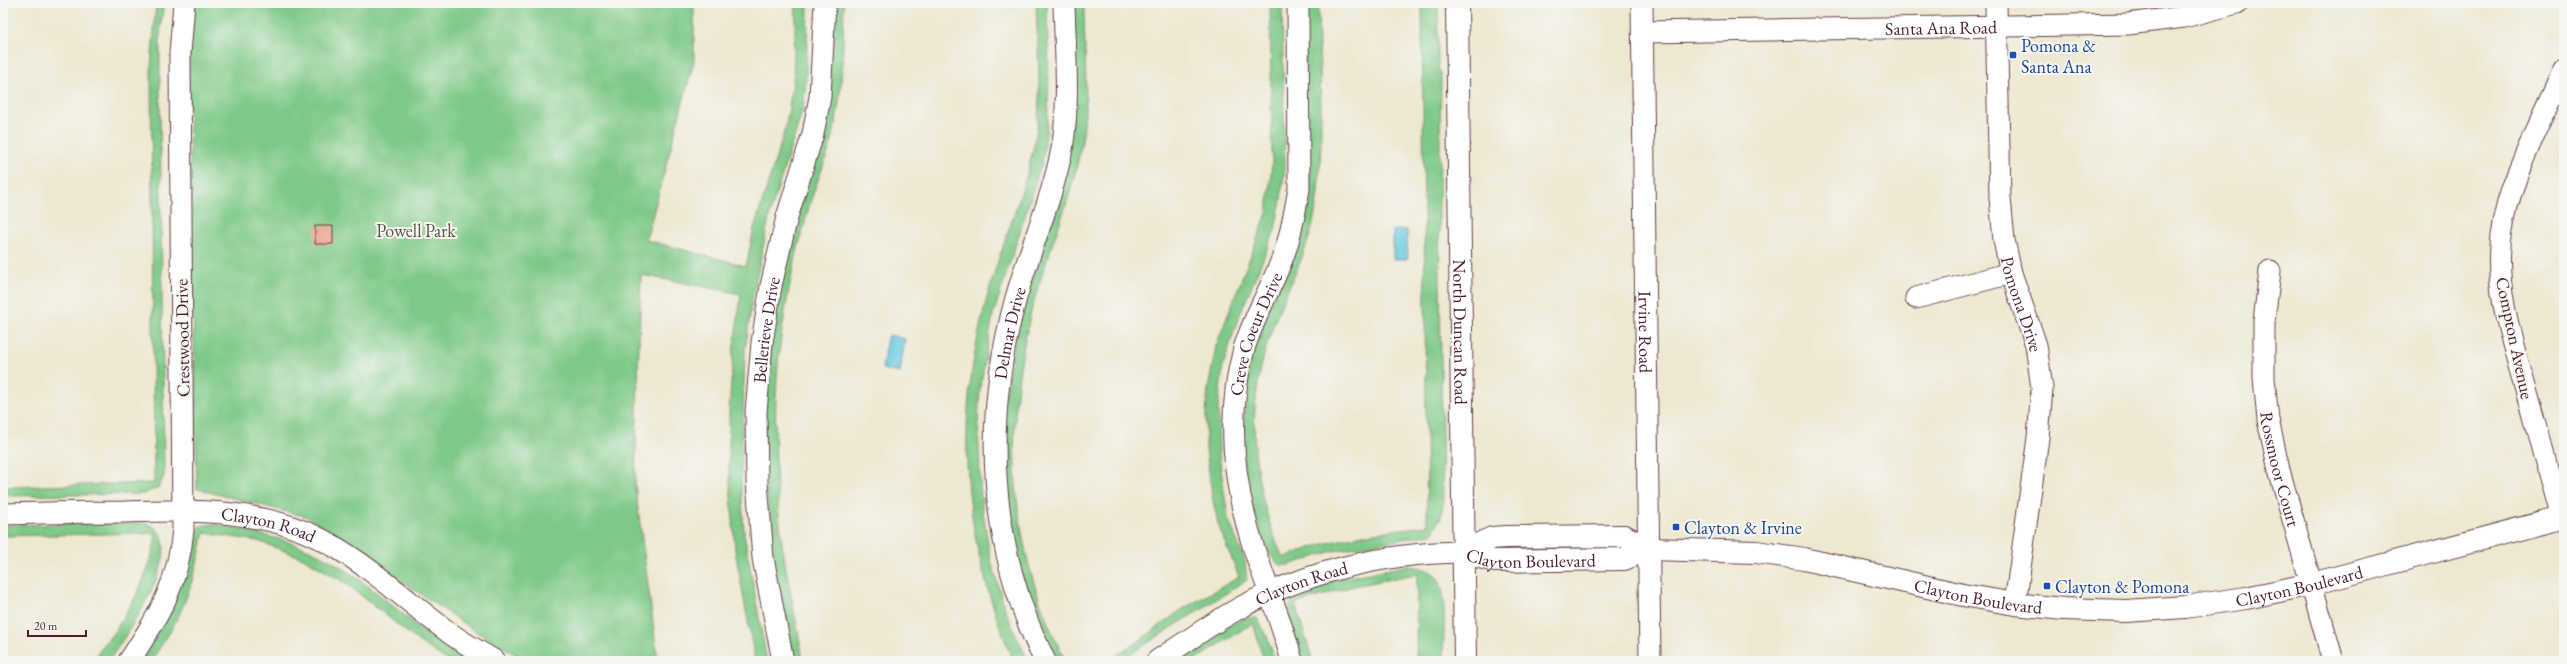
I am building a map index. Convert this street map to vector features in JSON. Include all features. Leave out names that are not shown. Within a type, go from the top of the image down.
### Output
[{"type":"street","name":"Crestwood Drive","points":[[129,661],[160,614],[171,588],[179,559],[184,510],[180,54],[184,3]]},
{"type":"street","name":"Bellerieve Drive","points":[[783,661],[763,558],[757,482],[756,412],[762,343],[770,286],[787,217],[813,134],[820,97],[825,3]]},
{"type":"street","name":"Delmar Drive","points":[[1045,661],[1031,633],[1015,587],[1002,534],[996,490],[994,440],[996,396],[1003,350],[1016,297],[1054,180],[1062,147],[1065,107],[1064,3]]},
{"type":"street","name":"Creve Coeur Drive","points":[[1292,661],[1285,633],[1254,548],[1240,493],[1236,468],[1234,421],[1237,385],[1244,350],[1252,326],[1284,252],[1298,196],[1300,152],[1298,3]]},
{"type":"street","name":"North Duncan Road","points":[[1457,3],[1462,552],[1465,661]]},
{"type":"street","name":"Irvine Road","points":[[1642,3],[1650,661]]},
{"type":"street","name":"Pomona Drive","points":[[1996,3],[2000,198],[2004,240],[2011,273],[2036,345],[2042,388],[2038,438],[2015,604]]},
{"type":"street","name":"Santa Ana Road","points":[[1643,32],[2128,24],[2184,17],[2237,3]]},
{"type":"street","name":"Compton Avenue","points":[[2563,517],[2513,345],[2501,288],[2500,256],[2501,236],[2509,199],[2564,70]]},
{"type":"street","name":"Rossmoor Court","points":[[2270,271],[2264,321],[2264,378],[2268,420],[2279,470],[2333,661]]},
{"type":"street","points":[[1916,298],[2011,273]]},
{"type":"street","name":"Clayton Road","points":[[3,514],[184,510],[228,513],[264,519],[295,528],[329,543],[366,566],[452,635],[495,661]]},
{"type":"street","name":"Clayton Boulevard","points":[[1462,552],[1492,538],[1624,536],[1649,550],[1717,550],[1804,558],[2015,604],[2064,609],[2119,610],[2185,607],[2246,598],[2312,584],[2563,517]]},
{"type":"street","name":"Clayton Road","points":[[1157,661],[1229,614],[1270,593],[1345,567],[1401,555],[1462,552]]},
{"type":"green space","points":[[156,3],[164,3],[160,33],[160,100],[164,476],[158,488],[143,494],[3,496],[3,487],[154,483],[151,67]]},
{"type":"green space","name":"Powell Park","points":[[194,3],[694,3],[694,61],[646,240],[746,266],[754,228],[786,126],[793,82],[796,3],[808,3],[806,79],[803,109],[770,213],[752,300],[745,351],[741,478],[744,534],[767,661],[755,661],[735,550],[729,468],[729,412],[733,353],[741,294],[641,275],[635,485],[658,661],[527,661],[478,633],[308,517],[197,489],[188,60]]},
{"type":"green space","points":[[832,3],[844,3],[842,72],[836,123],[828,154],[813,194],[792,273],[779,354],[777,377],[775,422],[776,468],[781,535],[803,661],[791,661],[770,541],[764,455],[769,344]]},
{"type":"green space","points":[[1036,3],[1047,3],[1049,83],[1045,143],[1042,163],[993,315],[980,389],[978,422],[981,498],[990,557],[1006,612],[1028,661],[1013,661],[996,614],[982,567],[973,522],[968,476],[967,430],[970,384],[978,336],[996,267],[1023,189],[1037,128],[1039,82]]},
{"type":"green space","points":[[1072,3],[1084,3],[1086,97],[1083,134],[1071,190],[1034,301],[1024,346],[1017,392],[1015,438],[1016,484],[1022,530],[1032,575],[1046,619],[1066,661],[1055,661],[1022,580],[1010,536],[1002,411],[1020,311],[1065,171]]},
{"type":"green space","points":[[1270,3],[1282,3],[1285,168],[1275,230],[1237,322],[1223,366],[1218,409],[1219,455],[1228,518],[1245,561],[1247,580],[1119,661],[1107,661],[1135,644],[1181,610],[1239,577],[1219,527],[1213,501],[1206,450],[1206,413],[1208,389],[1216,346],[1267,213],[1272,163]]},
{"type":"green space","points":[[1306,3],[1318,3],[1321,135],[1318,188],[1315,214],[1308,242],[1275,321],[1265,351],[1258,382],[1255,411],[1255,441],[1257,470],[1263,499],[1283,558],[1300,551],[1354,537],[1391,530],[1427,526],[1422,3],[1438,3],[1438,68],[1441,73],[1439,209],[1443,506],[1441,517],[1432,534],[1333,551],[1289,565],[1279,565],[1267,551],[1246,488],[1242,445],[1249,357],[1293,249]]},
{"type":"green space","points":[[146,523],[160,533],[164,548],[161,568],[141,611],[109,661],[94,661],[102,647],[118,626],[143,581],[151,558],[156,533],[3,536],[3,525]]},
{"type":"green space","points":[[213,524],[280,539],[318,554],[357,578],[447,649],[466,661],[448,661],[418,641],[347,584],[303,558],[258,541],[204,533],[191,585],[172,629],[151,661],[138,661],[192,537],[200,526]]},
{"type":"green space","points":[[1407,566],[1422,568],[1430,571],[1436,576],[1440,583],[1444,603],[1443,661],[1416,661],[1417,574],[1354,586],[1295,604],[1313,661],[1301,661],[1290,614],[1291,601],[1297,594],[1310,588],[1344,578]]},
{"type":"green space","points":[[1244,618],[1257,618],[1267,636],[1275,661],[1264,661],[1253,623],[1193,661],[1176,661],[1208,638]]},
{"type":"water","points":[[1393,230],[1407,230],[1408,259],[1393,259]]},
{"type":"water","points":[[890,335],[905,339],[900,373],[882,369],[887,337]]},
{"type":"building","points":[[315,226],[333,226],[333,244],[315,244]]},
{"type":"place","name":"Pomona & Santa Ana","points":[[2013,55]]},
{"type":"place","name":"Clayton & Irvine","points":[[1676,527]]},
{"type":"place","name":"Clayton & Pomona","points":[[2047,586]]}]
